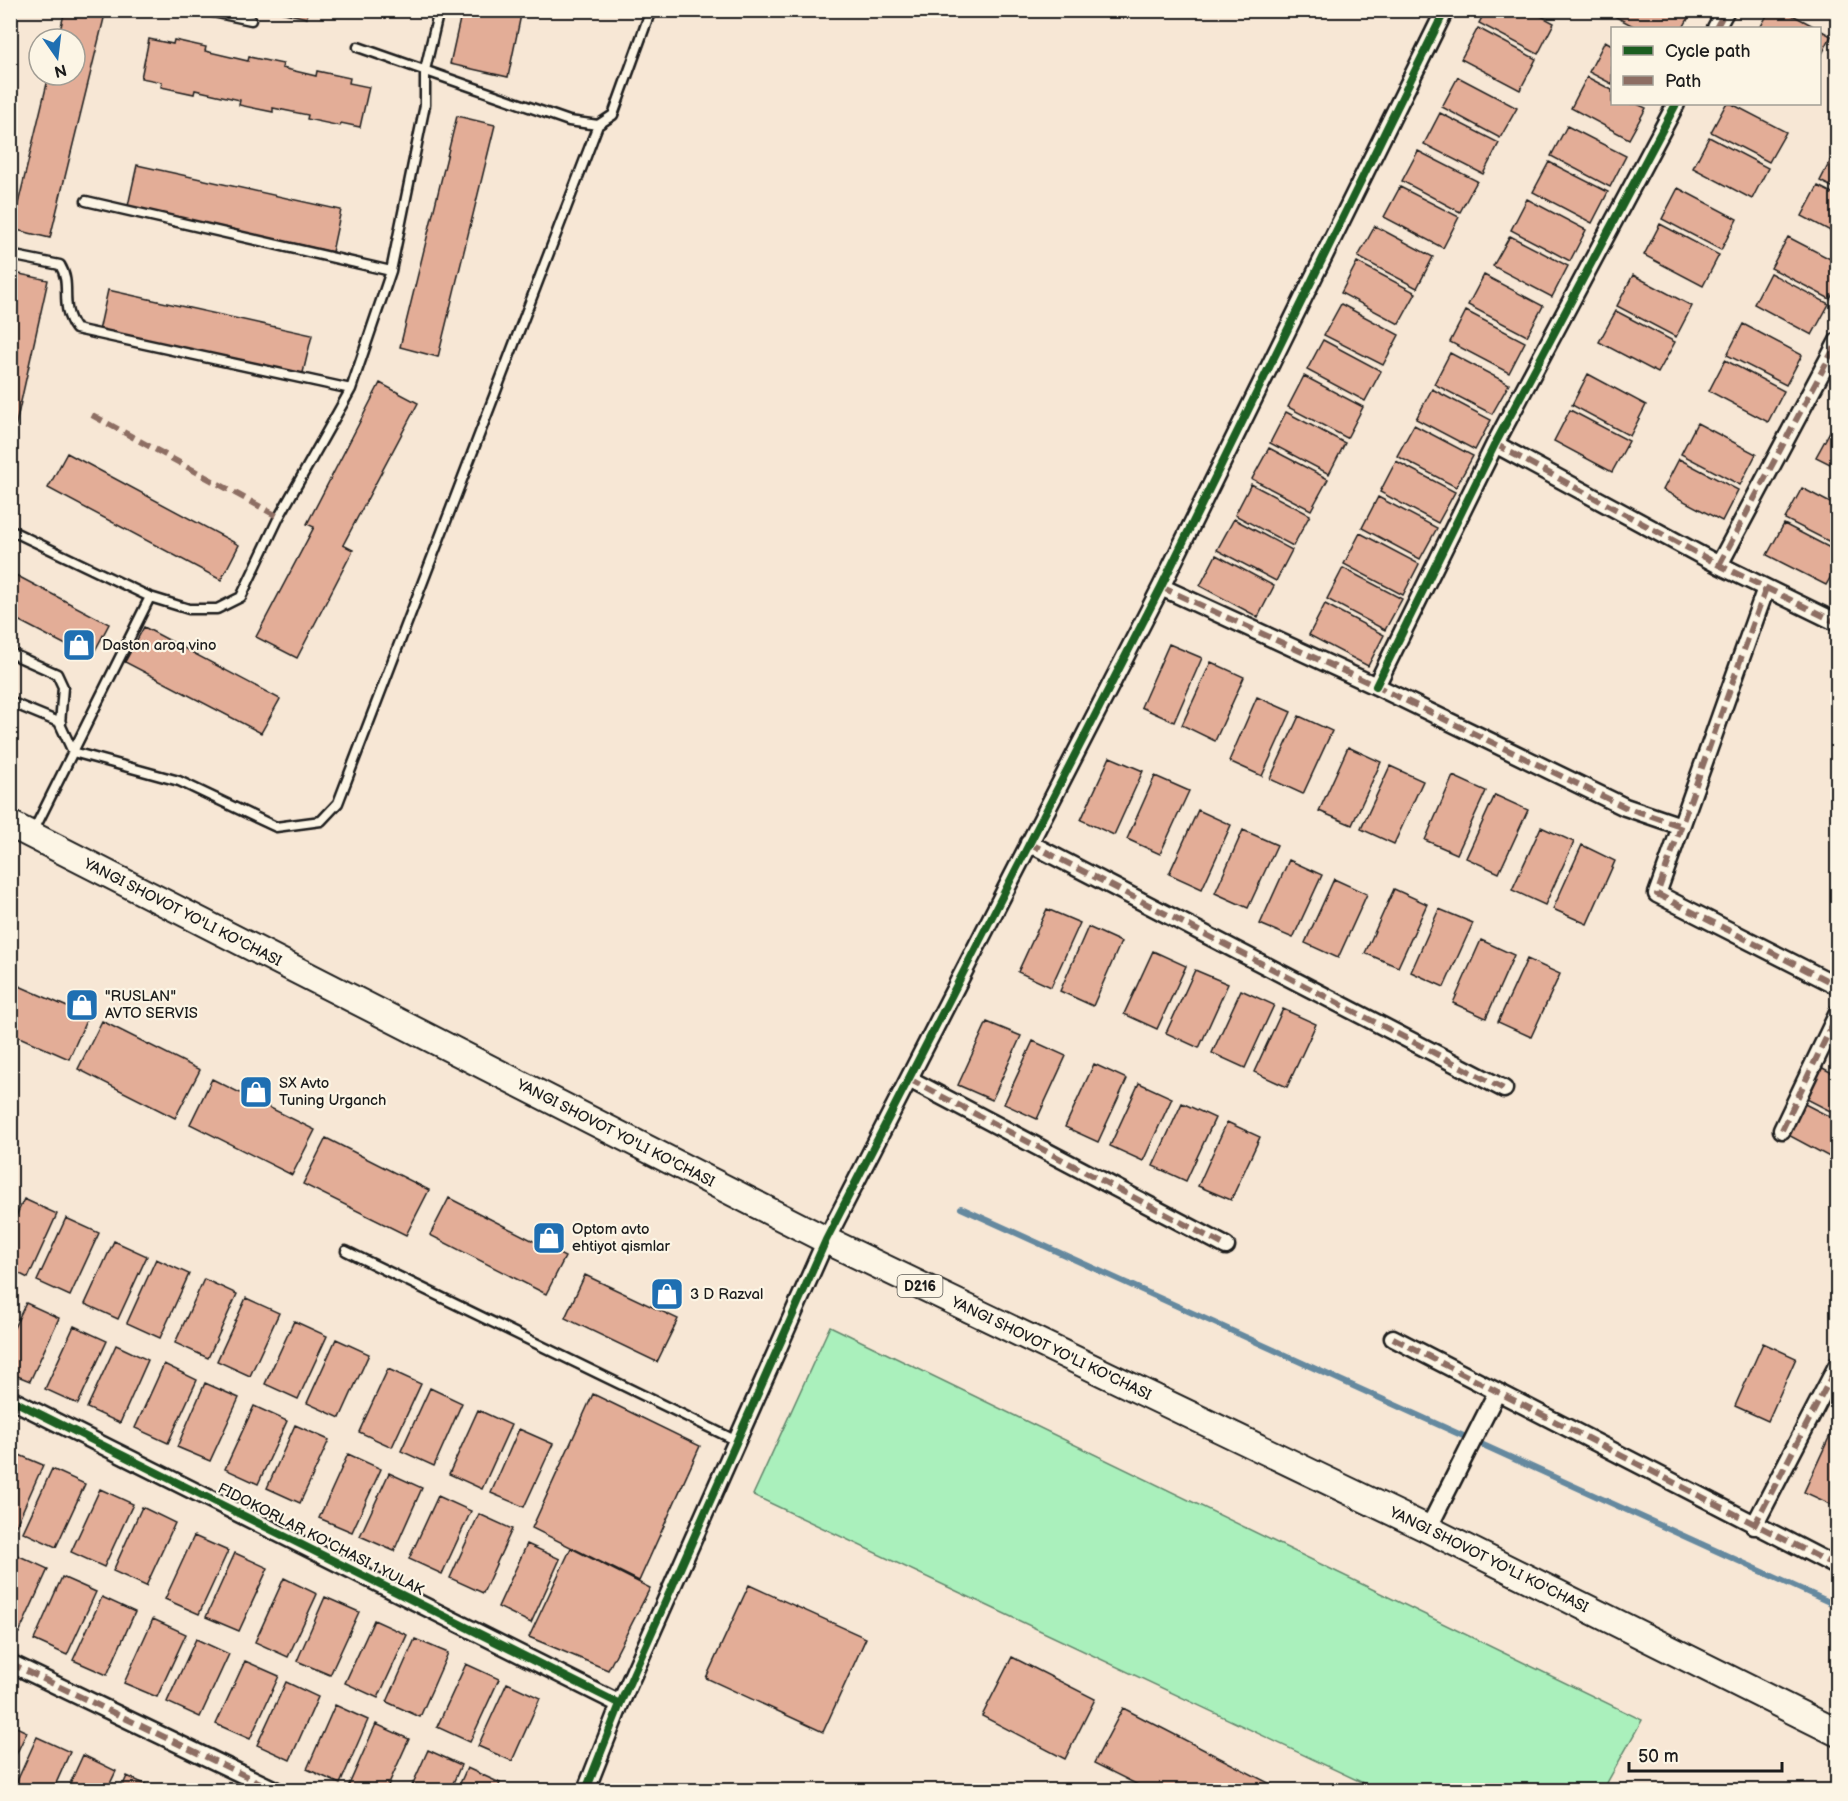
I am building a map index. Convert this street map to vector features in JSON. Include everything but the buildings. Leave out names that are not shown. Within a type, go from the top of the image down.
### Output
[{"type":"main road","name":"YANGI SHOVOT YO'LI KO'CHASI","points":[[21,830],[826,1240],[1428,1529],[1838,1733]]},
{"type":"street","points":[[586,1791],[620,1704],[826,1240],[1161,587],[1445,10]]},
{"type":"street","points":[[1717,27],[1726,10]]},
{"type":"street","points":[[1376,686],[1495,444],[1675,105]]},
{"type":"street","points":[[1719,565],[1838,342]]},
{"type":"street","points":[[1495,444],[1719,565],[1838,623]]},
{"type":"street","points":[[1161,587],[1376,686],[1625,807],[1681,826]]},
{"type":"street","points":[[1766,588],[1657,894],[1838,986]]},
{"type":"street","points":[[1029,843],[1504,1089]]},
{"type":"street","points":[[1782,1130],[1838,1013]]},
{"type":"street","points":[[909,1079],[1226,1246]]},
{"type":"street","points":[[1393,1338],[1754,1526],[1838,1567]]},
{"type":"street","points":[[1754,1526],[1838,1364]]},
{"type":"street","points":[[1428,1529],[1497,1392]]},
{"type":"street","name":"FIDOKORLAR KO'CHASI 1 YULAK","points":[[10,1399],[620,1704]]},
{"type":"street","points":[[10,1664],[275,1791]]},
{"type":"lane","points":[[203,10],[251,20]]},
{"type":"lane","points":[[10,530],[150,597],[189,609],[217,609],[241,597],[279,518],[351,389],[391,271],[425,105],[425,70],[439,10]]},
{"type":"lane","points":[[73,752],[179,781],[276,827],[321,821],[338,803],[598,125],[613,115],[651,10]]},
{"type":"lane","points":[[358,46],[569,120],[598,125]]},
{"type":"lane","points":[[86,201],[391,271]]},
{"type":"lane","points":[[10,255],[60,265],[67,276],[64,297],[68,318],[76,329],[351,389]]},
{"type":"lane","points":[[21,830],[73,752],[150,597]]},
{"type":"lane","points":[[10,653],[57,674],[63,687],[61,723],[73,752]]},
{"type":"lane","points":[[10,702],[61,723]]},
{"type":"lane","points":[[346,1251],[737,1441]]},
{"type":"green space","points":[[830,1326],[1642,1720],[1603,1790],[1378,1790],[753,1495]]},
{"type":"waterway","points":[[961,1208],[1838,1606]]},
{"type":"marked path","points":[[1717,27],[1726,10]]},
{"type":"marked path","points":[[1719,565],[1838,341]]},
{"type":"marked path","points":[[92,415],[279,517]]},
{"type":"marked path","points":[[1495,444],[1719,565],[1838,623]]},
{"type":"marked path","points":[[1161,587],[1376,686],[1625,807],[1681,826]]},
{"type":"marked path","points":[[1766,588],[1657,894],[1838,986]]},
{"type":"marked path","points":[[1029,843],[1504,1089]]},
{"type":"marked path","points":[[1782,1130],[1838,1013]]},
{"type":"marked path","points":[[909,1079],[1226,1246]]},
{"type":"marked path","points":[[1393,1338],[1838,1567]]},
{"type":"marked path","points":[[1754,1526],[1838,1364]]},
{"type":"marked path","points":[[10,1663],[275,1790]]},
{"type":"cycle path","points":[[586,1790],[620,1704],[826,1240],[1161,587],[1445,10]]},
{"type":"cycle path","points":[[1376,686],[1495,444],[1675,105]]},
{"type":"cycle path","points":[[10,1399],[620,1704]]},
{"type":"place","name":"Daston aroq vino","points":[[79,645]]},
{"type":"place","name":"\"RUSLAN\" AVTO SERVIS","points":[[82,1005]]},
{"type":"place","name":"SX Avto Tuning Urganch","points":[[256,1092]]},
{"type":"place","name":"Optom avto ehtiyot qismlar","points":[[549,1238]]},
{"type":"place","name":"3 D Razval","points":[[667,1294]]}]
